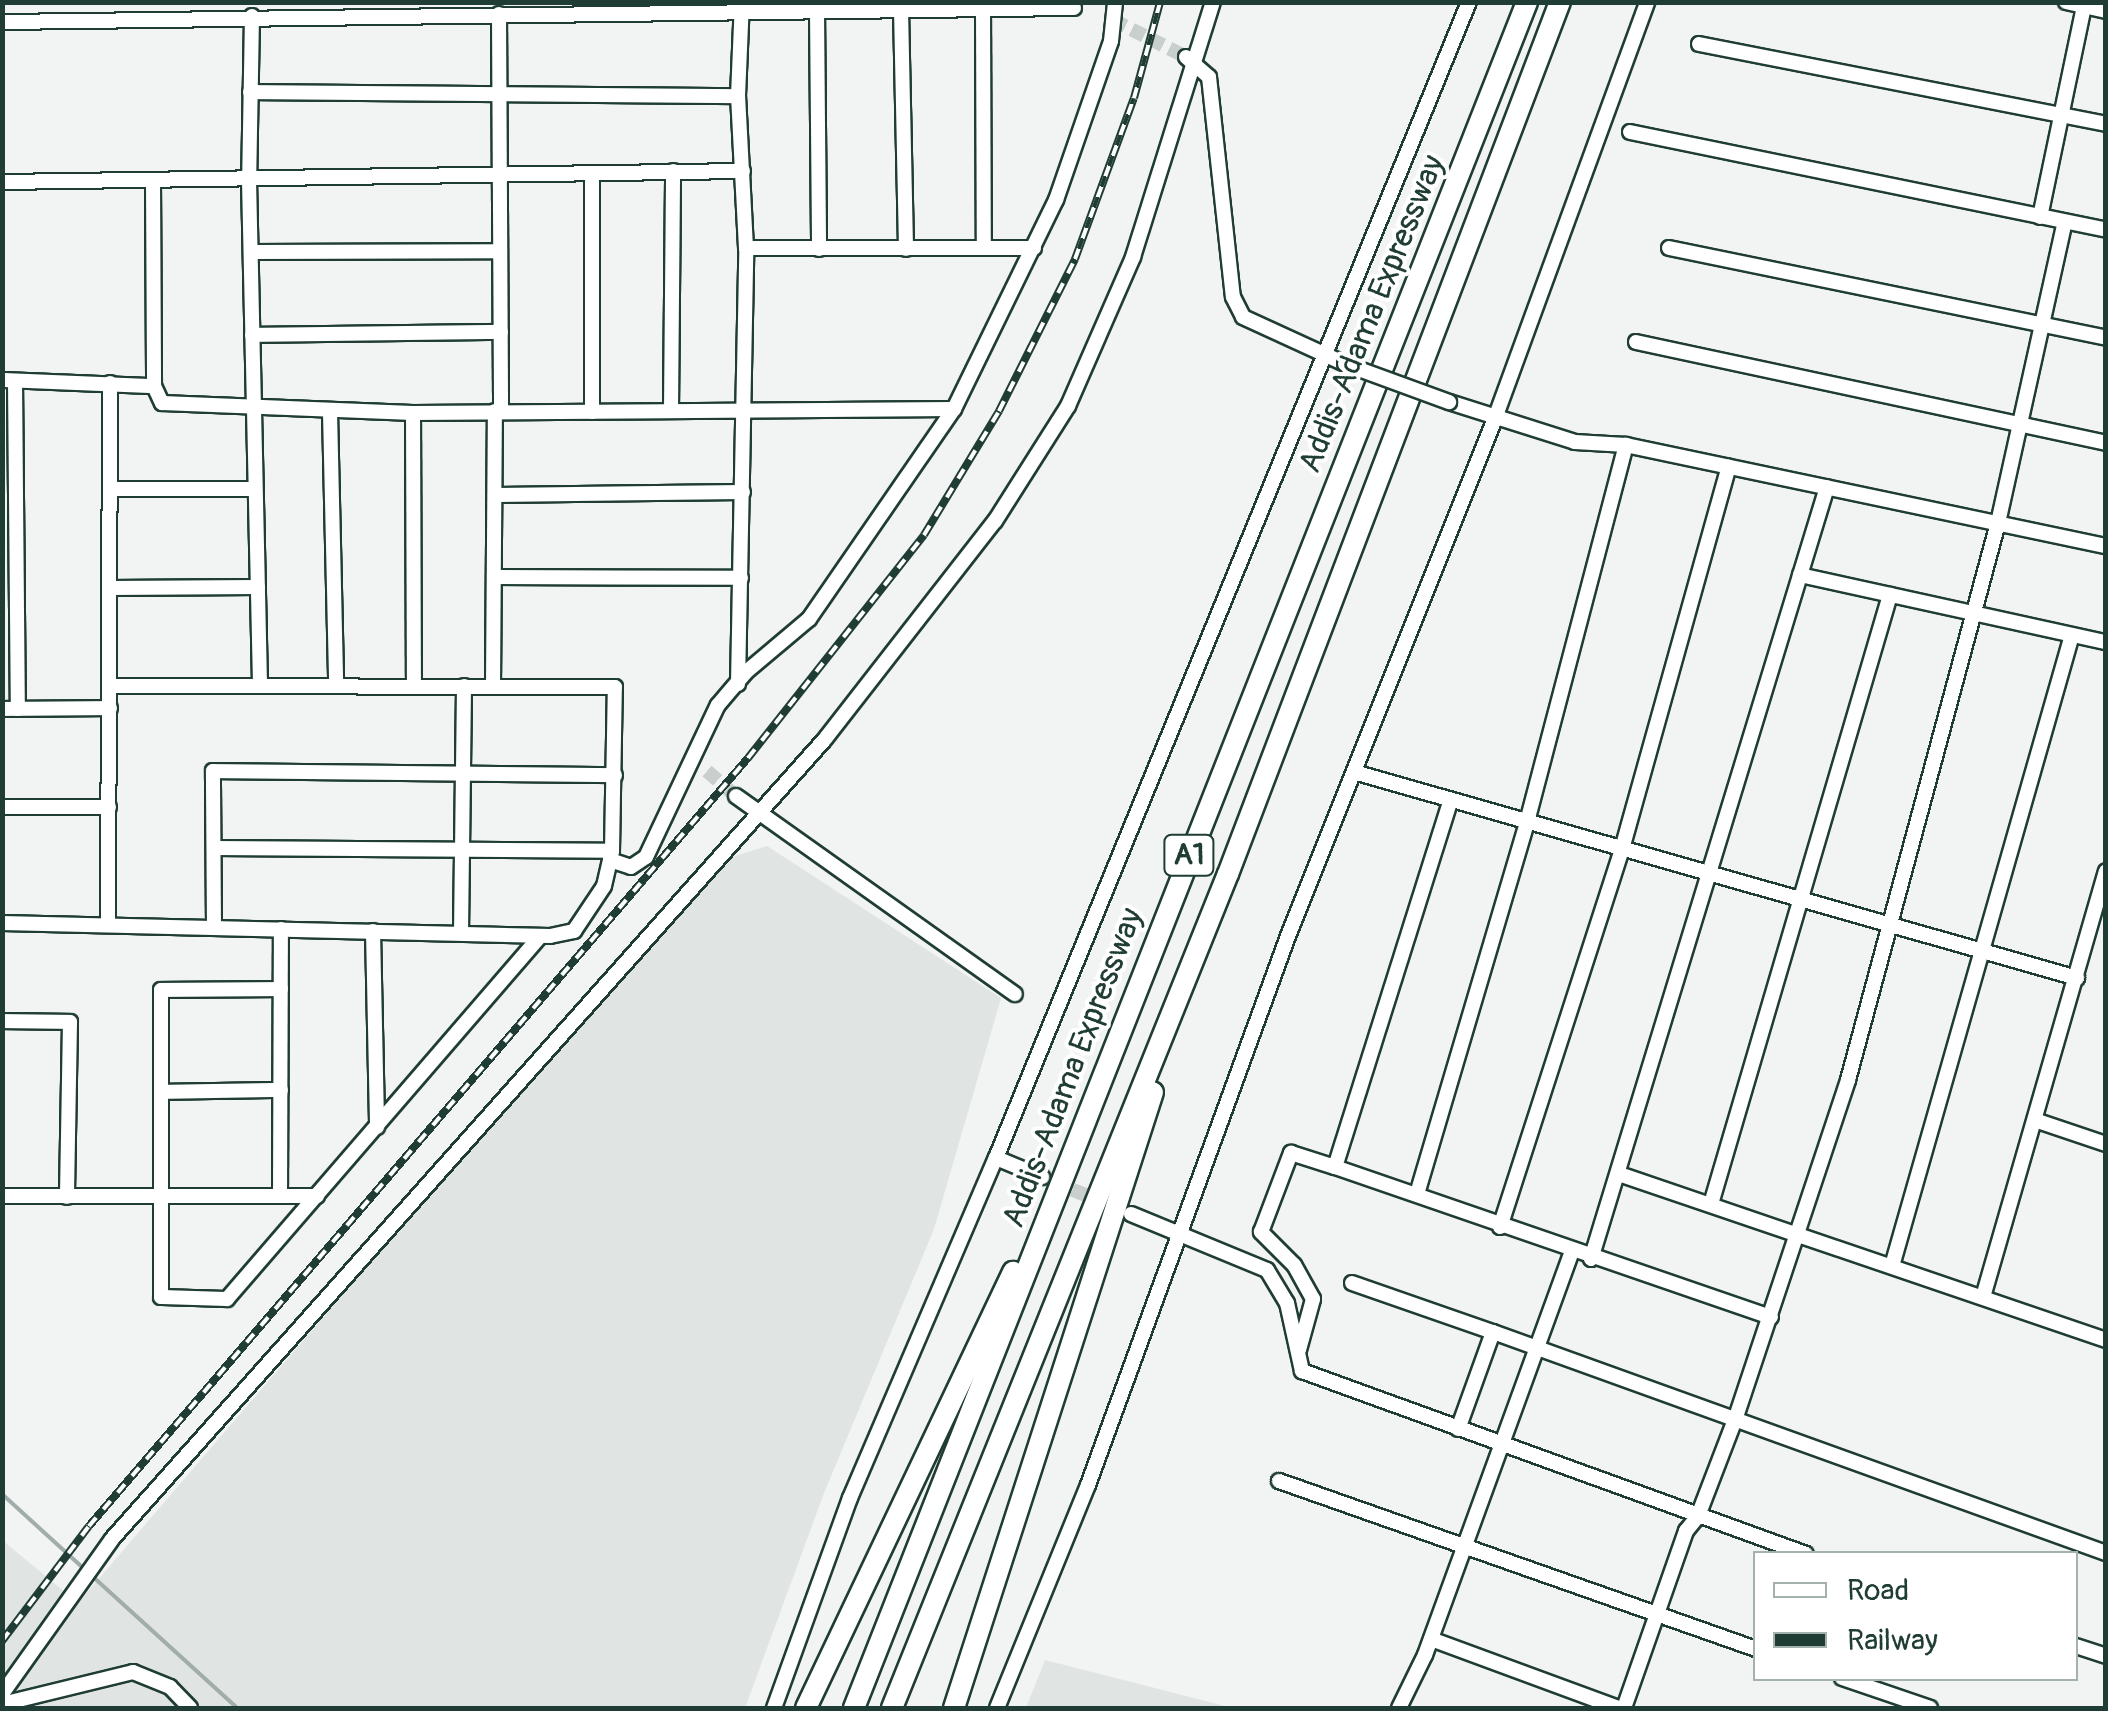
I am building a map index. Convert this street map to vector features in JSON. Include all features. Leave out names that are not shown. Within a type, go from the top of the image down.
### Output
[{"type":"highway","name":"Addis-Adama Expressway","points":[[854,1708],[1527,2]]},
{"type":"highway","name":"Addis-Adama Expressway","points":[[892,1708],[1191,967],[1560,2]]},
{"type":"highway","points":[[954,1708],[1035,1473],[1191,967]]},
{"type":"highway","points":[[806,1708],[1072,1154]]},
{"type":"street","points":[[214,848],[611,856],[631,867],[646,857],[694,760],[705,728],[738,685],[810,619],[954,409],[1034,248],[1111,40],[1115,2]]},
{"type":"street","points":[[2,1694],[112,1539],[825,739],[995,521],[1068,406],[1132,257],[1213,2]]},
{"type":"street","points":[[774,1708],[850,1498],[996,1158],[1469,2]]},
{"type":"street","points":[[997,1708],[1088,1484],[1177,1233],[1494,421],[1647,2]]},
{"type":"street","points":[[2066,2],[2106,11]]},
{"type":"street","points":[[2040,217],[2085,4]]},
{"type":"street","points":[[738,685],[746,248],[738,96],[742,6]]},
{"type":"street","points":[[2,22],[742,6],[817,10],[1074,8]]},
{"type":"street","points":[[982,8],[984,248]]},
{"type":"street","points":[[901,9],[906,248]]},
{"type":"street","points":[[817,10],[820,249]]},
{"type":"street","points":[[493,686],[501,332],[499,14]]},
{"type":"street","points":[[252,16],[249,180],[260,685]]},
{"type":"street","points":[[1699,44],[2106,124]]},
{"type":"street","points":[[1192,60],[1208,77],[1234,298],[1243,317],[1262,332],[1494,421],[1575,442],[1626,445],[2106,546]]},
{"type":"street","points":[[250,92],[738,96]]},
{"type":"street","points":[[1630,132],[2106,230]]},
{"type":"street","points":[[2,182],[743,171]]},
{"type":"street","points":[[592,172],[592,412]]},
{"type":"street","points":[[671,410],[673,172]]},
{"type":"street","points":[[153,181],[154,386],[162,403],[254,410],[413,413],[954,409]]},
{"type":"street","points":[[1431,1639],[1621,1708],[1686,1531],[1698,1516],[1736,1417],[1800,1234],[1890,925],[1998,523],[2046,325],[2065,222]]},
{"type":"street","points":[[746,248],[1034,248]]},
{"type":"street","points":[[1668,248],[2106,338]]},
{"type":"street","points":[[251,252],[500,251]]},
{"type":"street","points":[[252,335],[501,332]]},
{"type":"street","points":[[1636,342],[2106,443]]},
{"type":"street","points":[[110,708],[10,709],[9,381],[154,386]]},
{"type":"street","points":[[108,925],[110,383]]},
{"type":"street","points":[[330,412],[336,686]]},
{"type":"street","points":[[413,413],[414,686]]},
{"type":"street","points":[[1417,1194],[1527,822],[1626,445]]},
{"type":"street","points":[[1500,1227],[1622,848],[1729,467]]},
{"type":"street","points":[[110,489],[255,488]]},
{"type":"street","points":[[1592,1259],[1826,488]]},
{"type":"street","points":[[496,495],[743,492]]},
{"type":"street","points":[[1800,575],[2106,642]]},
{"type":"street","points":[[495,577],[742,578]]},
{"type":"street","points":[[110,588],[258,586]]},
{"type":"street","points":[[1711,1204],[1804,900],[1890,595]]},
{"type":"street","points":[[1892,1266],[2072,635]]},
{"type":"street","points":[[2,924],[540,936],[574,930],[582,922],[611,856],[616,687],[110,686]]},
{"type":"street","points":[[461,933],[464,686]]},
{"type":"street","points":[[694,760],[707,771]]},
{"type":"street","points":[[214,927],[213,770],[465,770],[615,775]]},
{"type":"street","points":[[1354,772],[2077,978]]},
{"type":"street","points":[[736,796],[757,816],[1016,994]]},
{"type":"street","points":[[1335,1167],[1452,800]]},
{"type":"street","points":[[2,807],[109,807]]},
{"type":"street","points":[[1983,1298],[2106,871]]},
{"type":"street","points":[[280,1196],[281,929]]},
{"type":"street","points":[[373,931],[377,1127]]},
{"type":"street","points":[[281,989],[161,990],[161,1297],[226,1299],[540,936]]},
{"type":"street","points":[[2,1021],[70,1022],[67,1197]]},
{"type":"street","points":[[162,1092],[280,1090]]},
{"type":"street","points":[[2035,1120],[2106,1144]]},
{"type":"street","points":[[1298,1353],[1312,1298],[1294,1265],[1261,1232],[1291,1152],[1771,1318]]},
{"type":"street","points":[[996,1158],[1042,1177]]},
{"type":"street","points":[[1619,1174],[2106,1340]]},
{"type":"street","points":[[2,1196],[317,1196]]},
{"type":"street","points":[[1131,1214],[1267,1270],[1288,1303],[1302,1370],[1797,1551]]},
{"type":"street","points":[[1399,1708],[1431,1639],[1572,1252]]},
{"type":"street","points":[[1352,1283],[1736,1417],[2106,1553]]},
{"type":"street","points":[[1458,1429],[1493,1332]]},
{"type":"street","points":[[1279,1481],[1753,1648]]},
{"type":"street","points":[[2078,1647],[2106,1656]]},
{"type":"street","points":[[2,1704],[132,1672],[170,1686],[190,1708]]},
{"type":"street","points":[[1851,1681],[1930,1708]]},
{"type":"shaded area","points":[[767,846],[1001,998],[934,1229],[824,1493],[745,1708],[3,1708],[2,1540],[78,1603],[689,891],[732,857]]},
{"type":"shaded area","points":[[1045,1660],[1233,1708],[1026,1708]]},
{"type":"waterway","points":[[2,1494],[84,1569]]},
{"type":"waterway","points":[[91,1575],[237,1708]]},
{"type":"tunnel","points":[[1113,20],[1186,57]]},
{"type":"tunnel","points":[[707,771],[736,796]]},
{"type":"tunnel","points":[[1053,1182],[1103,1202]]},
{"type":"railway","points":[[2,1641],[89,1526],[748,758],[924,535],[999,411],[1075,259],[1134,98],[1160,2]]}]
